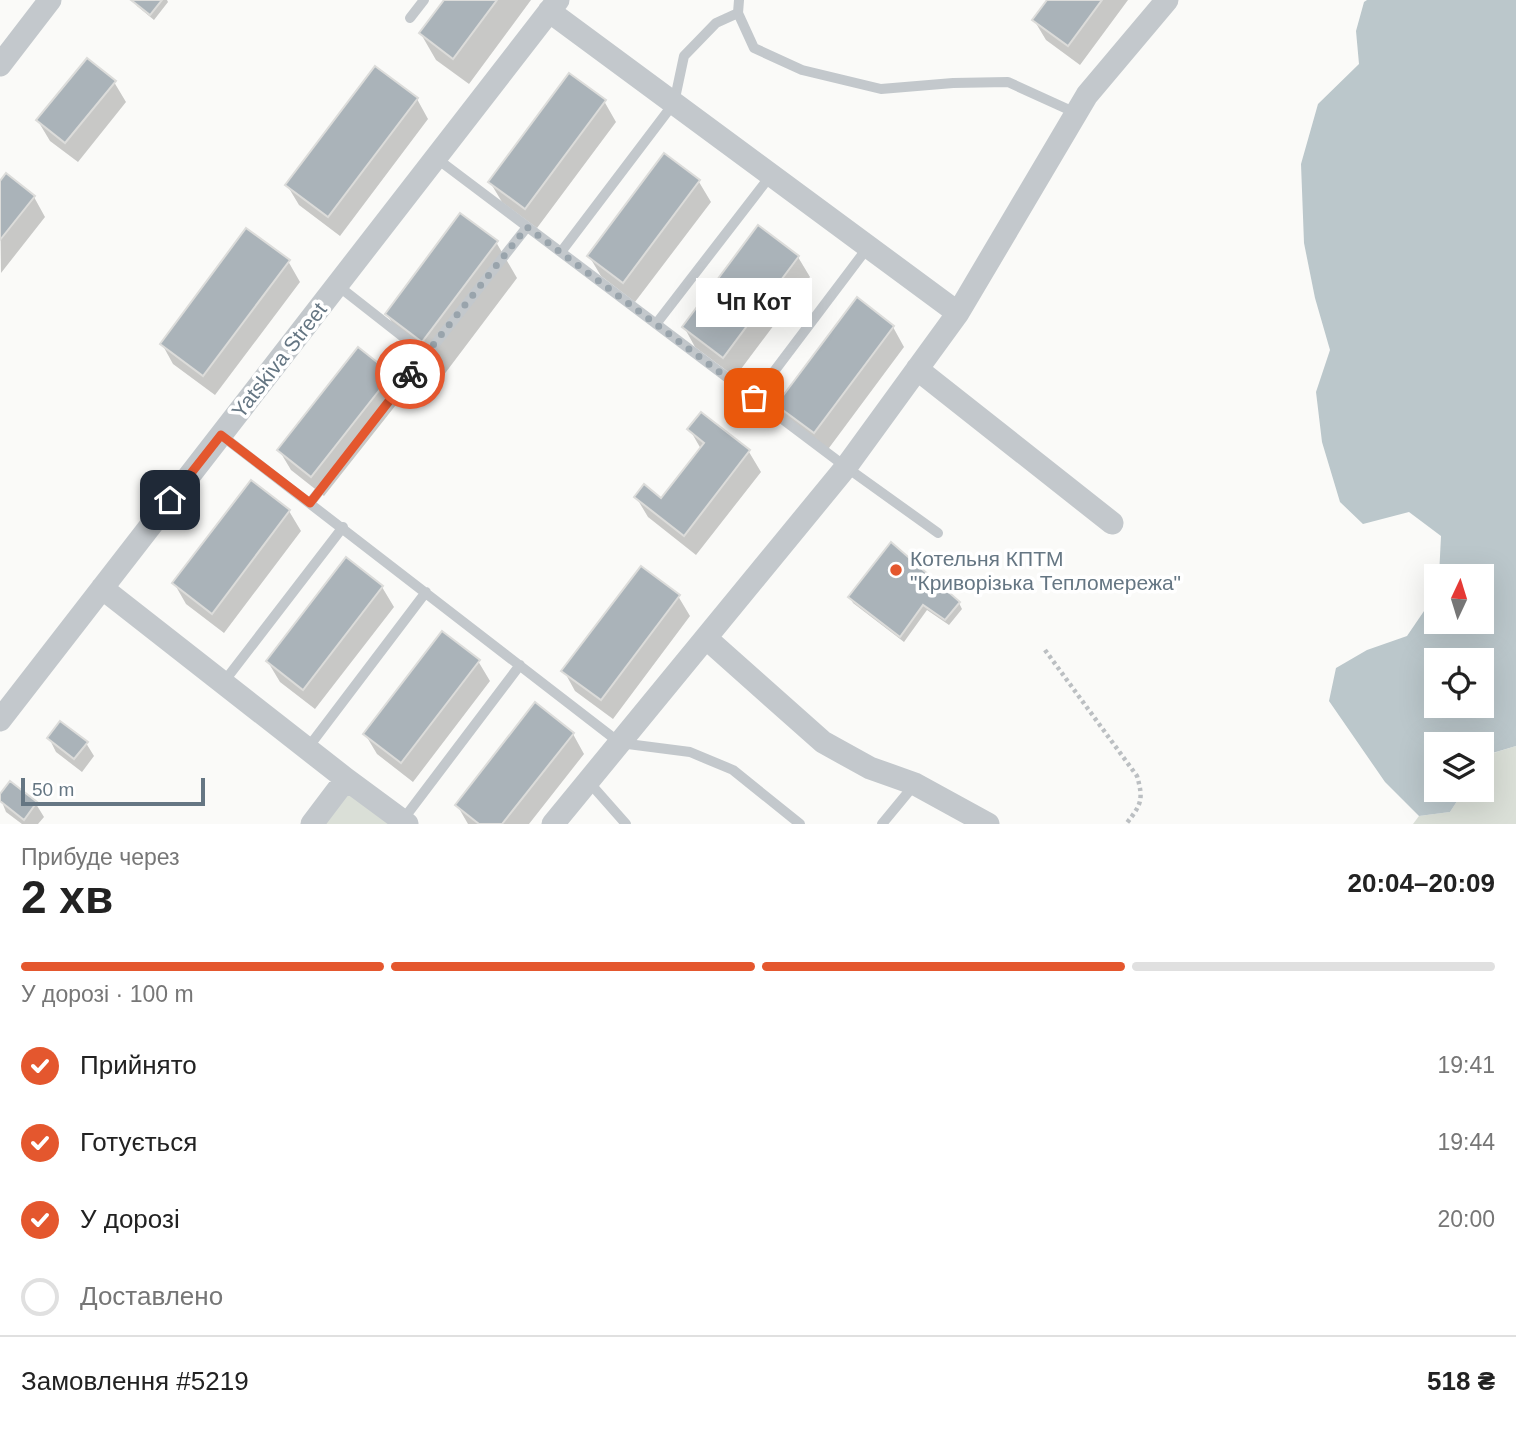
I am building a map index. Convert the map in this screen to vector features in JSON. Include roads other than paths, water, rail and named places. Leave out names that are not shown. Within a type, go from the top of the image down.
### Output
[{"type":"street","points":[[0,65],[50,0]]},
{"type":"street","points":[[553,824],[846,467],[958,313],[1087,95],[1167,0]]},
{"type":"street","points":[[553,6],[674,103],[958,313]]},
{"type":"street","name":"Yatskiva Street","points":[[0,720],[553,6]]},
{"type":"street","points":[[918,369],[1112,523]]},
{"type":"street","points":[[102,588],[404,822]]},
{"type":"street","points":[[706,638],[823,742],[870,768],[915,784],[988,824]]},
{"type":"street","points":[[312,824],[346,779]]},
{"type":"lane","points":[[410,18],[424,0]]},
{"type":"lane","points":[[739,0],[738,13],[754,48],[802,71],[881,89],[1008,82],[1076,113]]},
{"type":"lane","points":[[561,252],[674,103],[684,57],[716,23],[738,13]]},
{"type":"lane","points":[[436,158],[846,467],[938,533]]},
{"type":"lane","points":[[656,324],[771,175]]},
{"type":"lane","points":[[310,503],[527,227]]},
{"type":"lane","points":[[754,398],[869,247]]},
{"type":"lane","points":[[337,285],[425,354]]},
{"type":"lane","points":[[221,435],[620,743],[690,752],[733,770],[800,824]]},
{"type":"lane","points":[[223,683],[343,527]]},
{"type":"lane","points":[[307,748],[426,593]]},
{"type":"lane","points":[[404,822],[520,665]]},
{"type":"lane","points":[[588,781],[626,824]]},
{"type":"lane","points":[[882,824],[915,784]]},
{"type":"place","name":"Чп Кот","points":[[754,398]]},
{"type":"place","name":"Котельня КПТМ \"Криворізька Тепломережа\"","points":[[896,570]]}]
